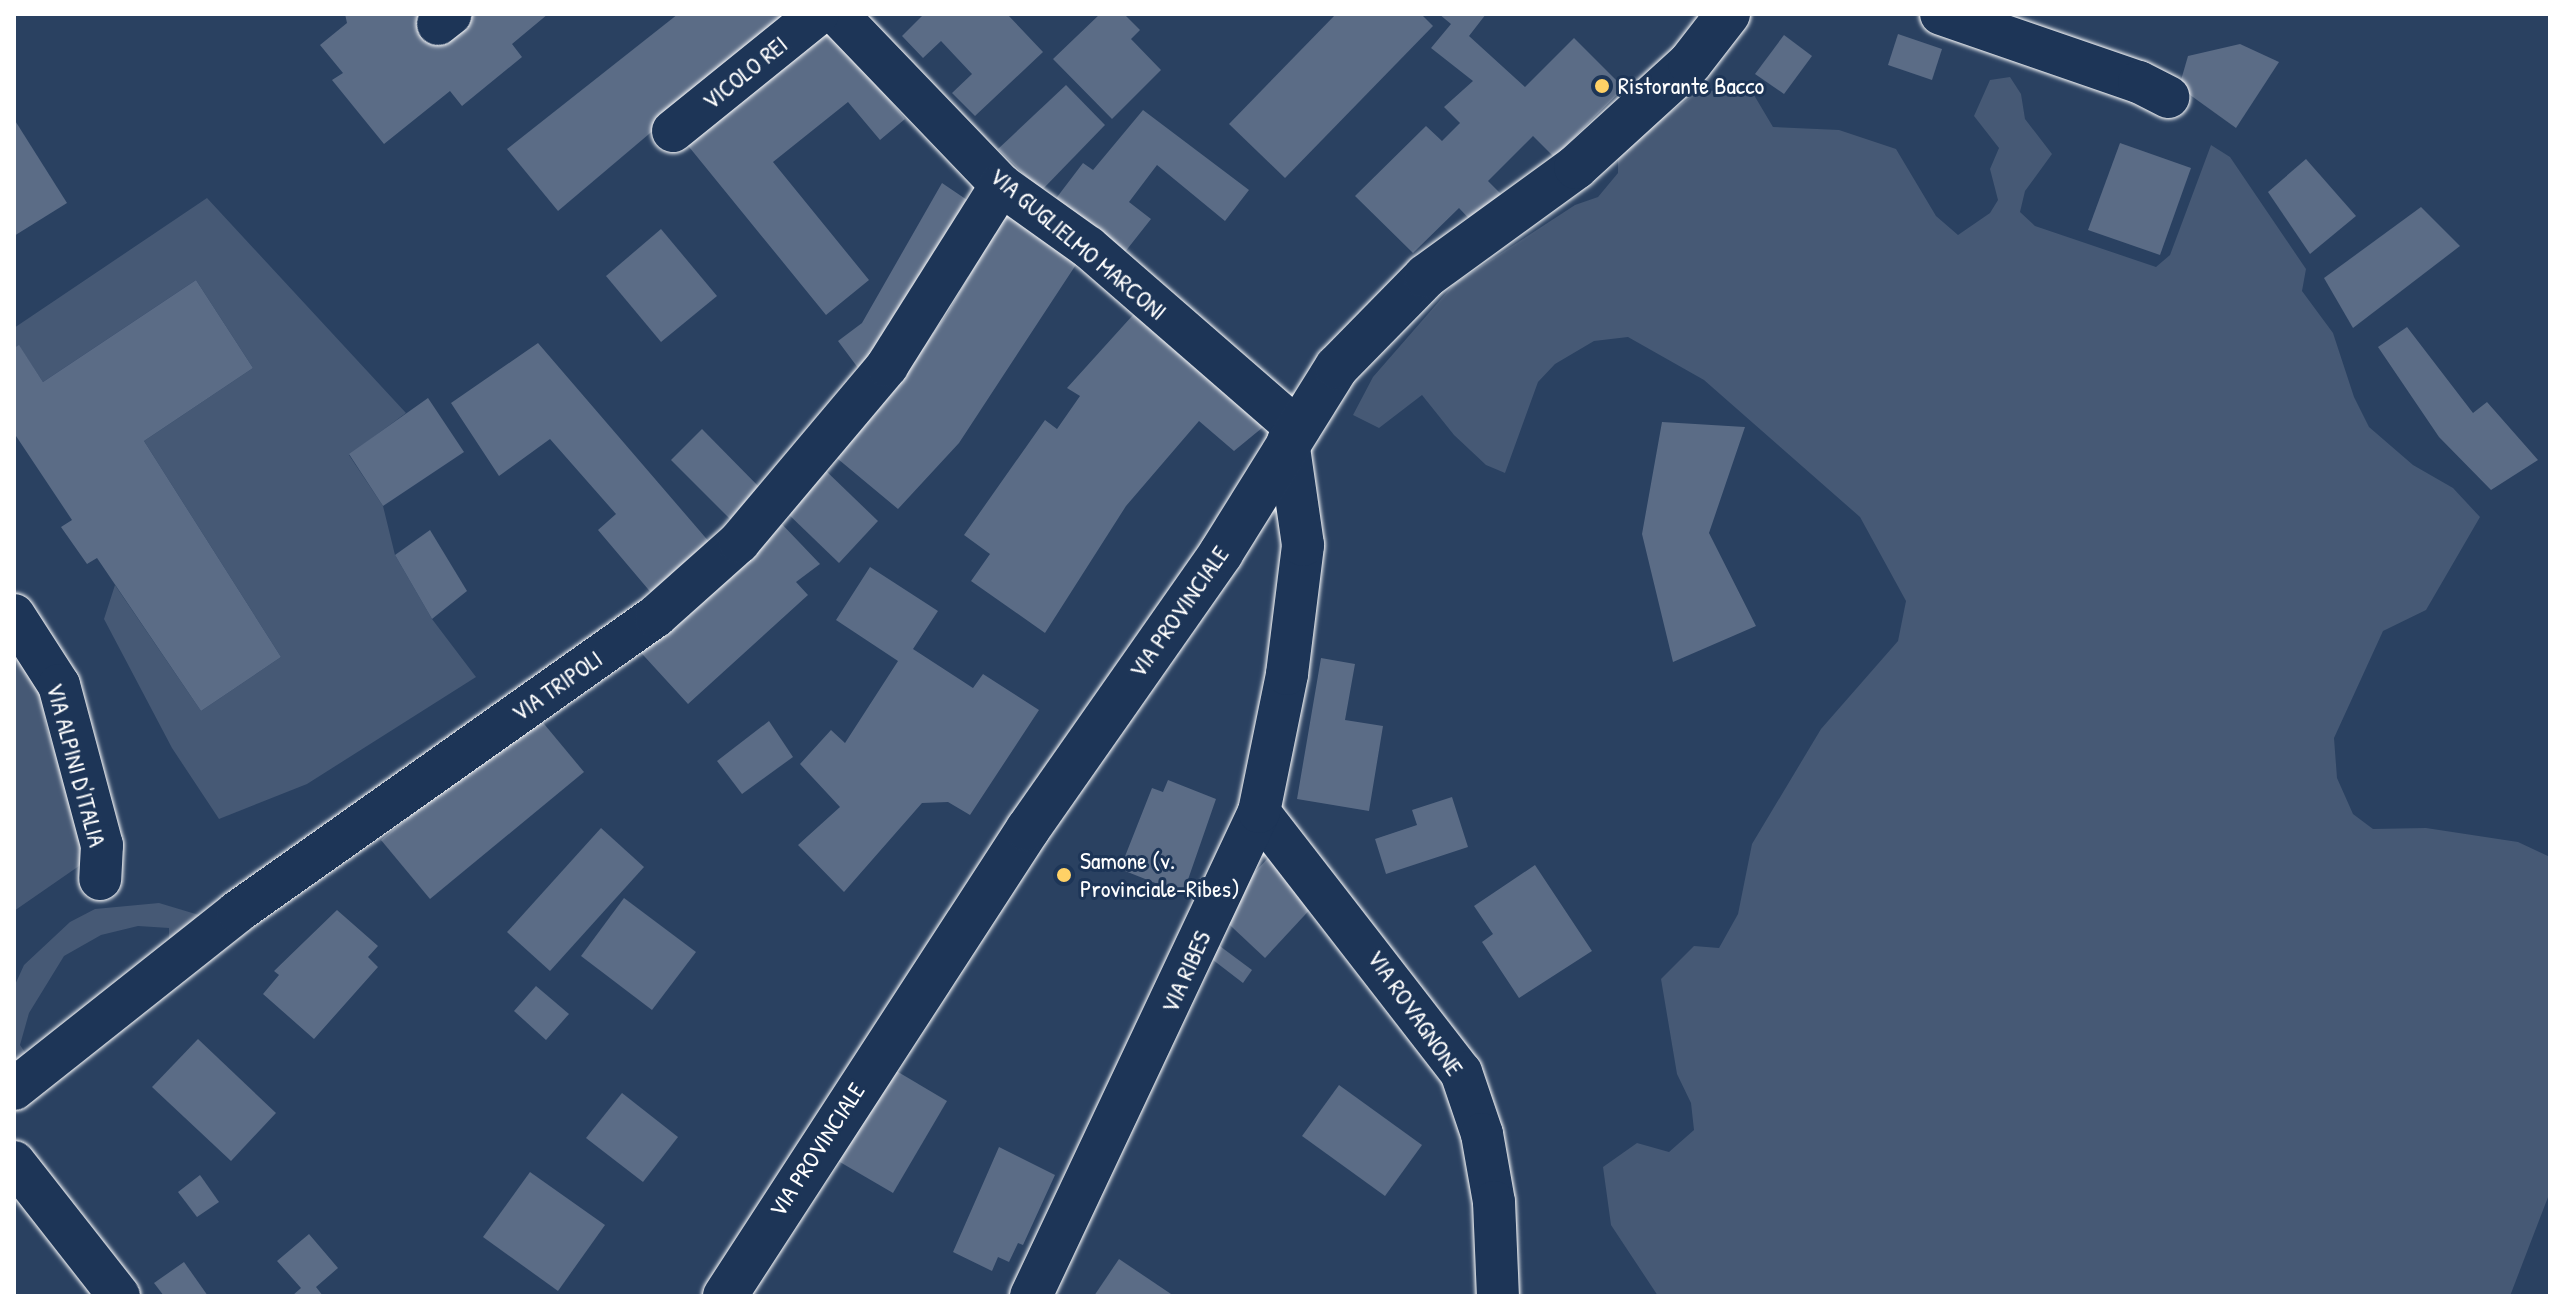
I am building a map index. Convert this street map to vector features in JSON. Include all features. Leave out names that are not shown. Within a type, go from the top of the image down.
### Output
[{"type":"main road","name":"VIA PROVINCIALE","points":[[725,1296],[1028,829],[1221,553],[1293,435],[1361,338],[1426,276],[1576,167],[1690,63],[1728,14]]},
{"type":"street","name":"VICOLO REI","points":[[673,131],[818,14]]},
{"type":"street","name":"VIA GUGLIELMO MARCONI","points":[[837,14],[1001,185],[1088,247],[1293,435]]},
{"type":"street","points":[[1941,14],[2139,82],[2168,97]]},
{"type":"street","name":"VIA TRIPOLI","points":[[14,1089],[237,912],[656,616],[739,542],[887,366],[1001,185]]},
{"type":"street","name":"VIA RIBES","points":[[1031,1296],[1259,812],[1287,674],[1303,545],[1293,435]]},
{"type":"street","name":"VIA ALPINI D'ITALIA","points":[[14,615],[59,685],[102,845],[100,879]]},
{"type":"street","name":"VIA ROVAGNONE","points":[[1259,812],[1461,1072],[1482,1134],[1494,1202],[1498,1296]]},
{"type":"street","points":[[14,1162],[119,1296]]},
{"type":"shaded area","points":[[2010,77],[2021,94],[2025,119],[2052,154],[2025,191],[2020,212],[2035,226],[2156,267],[2170,255],[2211,145],[2230,157],[2306,269],[2302,291],[2333,333],[2354,397],[2369,427],[2413,465],[2453,488],[2480,517],[2426,610],[2383,631],[2334,738],[2337,778],[2353,814],[2373,829],[2426,828],[2518,842],[2550,857],[2550,1192],[2510,1296],[1658,1296],[1611,1225],[1603,1167],[1637,1143],[1669,1152],[1694,1130],[1691,1103],[1677,1074],[1661,979],[1694,946],[1719,948],[1738,914],[1752,844],[1821,729],[1898,641],[1906,601],[1860,517],[1704,380],[1628,337],[1594,341],[1555,364],[1538,382],[1505,473],[1486,465],[1454,435],[1422,395],[1379,428],[1353,415],[1373,377],[1454,284],[1575,205],[1598,197],[1618,173],[1618,151],[1699,91],[1751,90],[1773,127],[1839,130],[1896,149],[1936,216],[1958,235],[1990,213],[1998,200],[1990,169],[1999,148],[1974,116],[1990,80]]},
{"type":"shaded area","points":[[207,198],[406,413],[349,455],[383,506],[395,555],[432,619],[476,677],[307,784],[219,819],[172,748],[104,619],[115,585],[201,711],[281,657],[144,441],[253,368],[196,280],[43,382],[19,346],[14,348],[14,328]]},
{"type":"shaded area","points":[[14,640],[41,683],[46,727],[92,857],[14,911]]},
{"type":"shaded area","points":[[159,903],[209,918],[169,949],[169,928],[138,926],[101,935],[64,956],[29,1013],[20,1045],[30,1060],[14,1071],[14,987],[24,965],[70,922],[95,909]]},
{"type":"building","points":[[345,14],[548,14],[512,44],[522,57],[462,106],[450,91],[384,144],[332,80],[343,73],[320,45],[347,23]]},
{"type":"building","points":[[678,14],[791,14],[558,211],[507,149]]},
{"type":"building","points":[[924,14],[1007,14],[1043,52],[975,116],[952,93],[972,74],[941,41],[923,58],[902,36]]},
{"type":"building","points":[[1100,14],[1124,14],[1140,30],[1131,39],[1161,70],[1112,119],[1053,59]]},
{"type":"building","points":[[1336,14],[1421,14],[1433,26],[1285,178],[1229,124]]},
{"type":"building","points":[[1439,14],[1486,14],[1469,36],[1525,87],[1574,38],[1624,88],[1554,157],[1533,136],[1488,181],[1503,196],[1474,224],[1459,208],[1413,253],[1355,196],[1426,126],[1442,141],[1460,123],[1444,107],[1473,81],[1431,48],[1451,24]]},
{"type":"building","points":[[826,21],[905,119],[880,140],[848,102],[773,162],[869,280],[826,315],[681,137]]},
{"type":"building","points":[[1898,34],[1942,49],[1932,80],[1888,65]]},
{"type":"building","points":[[1784,35],[1812,56],[1784,94],[1755,74]]},
{"type":"building","points":[[2240,44],[2279,62],[2236,128],[2179,87],[2188,56]]},
{"type":"building","points":[[1066,85],[1105,125],[1041,191],[998,149]]},
{"type":"building","points":[[1143,110],[1249,190],[1225,221],[1157,165],[1129,202],[1151,219],[1121,257],[1051,205],[1083,163],[1093,170]]},
{"type":"building","points":[[14,119],[67,203],[14,236]]},
{"type":"building","points":[[2120,143],[2191,168],[2160,255],[2088,230]]},
{"type":"building","points":[[2306,159],[2356,216],[2310,254],[2268,192]]},
{"type":"building","points":[[942,183],[970,202],[864,376],[838,341],[862,323]]},
{"type":"building","points":[[2421,207],[2460,246],[2353,328],[2324,278]]},
{"type":"building","points":[[1007,211],[1081,257],[959,443],[898,509],[832,454],[890,394],[947,314]]},
{"type":"building","points":[[661,229],[717,296],[661,342],[606,276]]},
{"type":"building","points":[[196,280],[253,368],[144,441],[281,657],[201,711],[97,558],[87,564],[61,527],[72,520],[14,433],[14,348],[19,345],[43,382]]},
{"type":"building","points":[[1142,305],[1273,419],[1234,451],[1199,421],[1126,506],[1045,633],[971,581],[990,554],[964,535],[1045,420],[1057,429],[1080,396],[1067,388]]},
{"type":"building","points":[[2407,327],[2473,413],[2487,402],[2538,460],[2491,490],[2439,437],[2378,347]]},
{"type":"building","points":[[538,343],[711,544],[653,595],[598,530],[616,514],[550,439],[499,476],[451,403]]},
{"type":"building","points":[[428,398],[464,452],[383,506],[349,454]]},
{"type":"building","points":[[1662,422],[1745,427],[1709,533],[1756,626],[1673,662],[1642,534]]},
{"type":"building","points":[[702,429],[765,493],[734,523],[671,460]]},
{"type":"building","points":[[824,469],[878,521],[839,563],[784,510]]},
{"type":"building","points":[[778,520],[820,564],[796,582],[808,595],[688,704],[634,645]]},
{"type":"building","points":[[430,530],[467,591],[432,619],[395,555]]},
{"type":"building","points":[[870,567],[938,611],[913,649],[973,688],[983,674],[1039,710],[970,815],[948,802],[922,803],[844,892],[798,845],[840,807],[800,764],[831,730],[845,743],[898,661],[836,620]]},
{"type":"building","points":[[1321,658],[1355,664],[1345,720],[1383,726],[1369,811],[1297,799]]},
{"type":"building","points":[[535,713],[584,772],[430,899],[381,840]]},
{"type":"building","points":[[769,721],[793,757],[742,794],[717,761]]},
{"type":"building","points":[[1168,780],[1216,799],[1183,894],[1120,869],[1152,788],[1163,792]]},
{"type":"building","points":[[1452,797],[1468,847],[1386,874],[1375,839],[1417,825],[1412,810]]},
{"type":"building","points":[[601,828],[644,867],[550,971],[507,932]]},
{"type":"building","points":[[1268,858],[1316,903],[1265,958],[1217,913]]},
{"type":"building","points":[[1535,865],[1592,951],[1519,998],[1482,942],[1493,934],[1474,906]]},
{"type":"building","points":[[624,898],[696,952],[652,1010],[581,956]]},
{"type":"building","points":[[337,910],[378,946],[368,957],[378,967],[314,1039],[263,994],[279,975],[274,971]]},
{"type":"building","points":[[1209,938],[1252,970],[1243,983],[1204,953]]},
{"type":"building","points":[[536,986],[569,1014],[546,1040],[514,1011]]},
{"type":"building","points":[[198,1039],[276,1113],[231,1161],[152,1087]]},
{"type":"building","points":[[888,1066],[947,1101],[893,1193],[833,1158]]},
{"type":"building","points":[[1339,1085],[1422,1145],[1385,1196],[1302,1136]]},
{"type":"building","points":[[622,1093],[678,1137],[643,1182],[586,1138]]},
{"type":"building","points":[[999,1147],[1055,1175],[1023,1245],[1018,1243],[1009,1262],[998,1257],[992,1271],[953,1252]]},
{"type":"building","points":[[530,1172],[605,1225],[558,1291],[483,1237]]},
{"type":"building","points":[[200,1175],[219,1202],[197,1217],[178,1192]]},
{"type":"building","points":[[309,1234],[338,1268],[316,1287],[323,1296],[292,1296],[301,1288],[277,1261]]},
{"type":"building","points":[[1119,1259],[1174,1296],[1094,1296]]},
{"type":"building","points":[[184,1262],[208,1296],[164,1296],[154,1283]]},
{"type":"place","name":"Ristorante Bacco","points":[[1602,86]]},
{"type":"place","name":"Samone (v. Provinciale-Ribes)","points":[[1064,875]]}]
